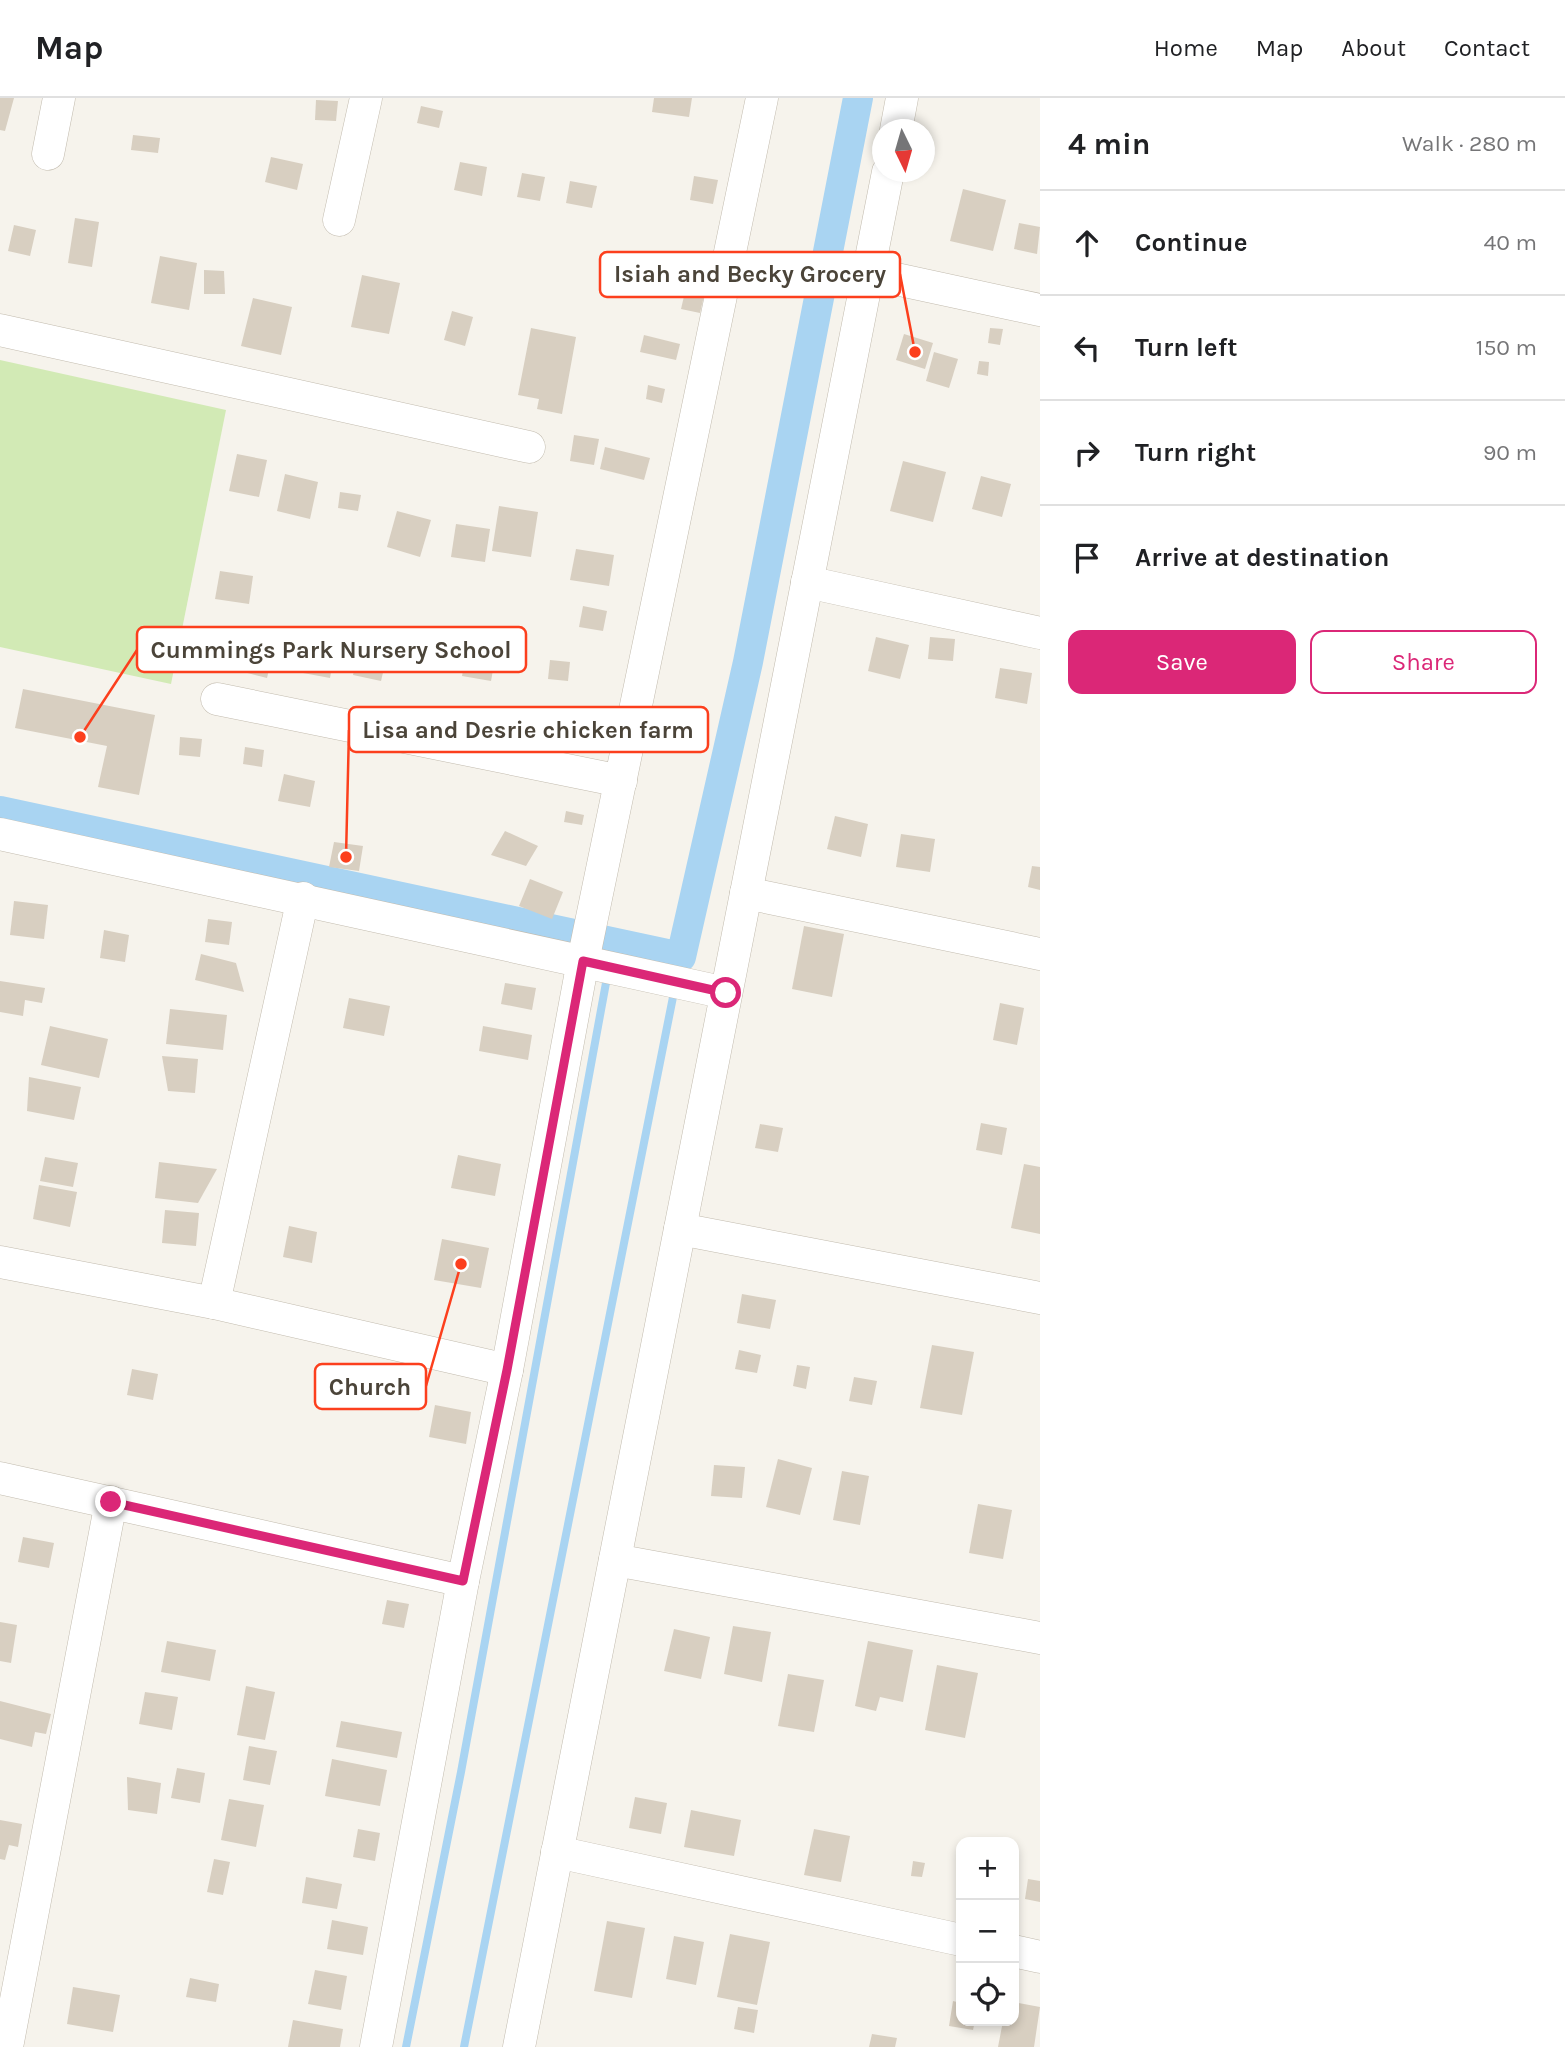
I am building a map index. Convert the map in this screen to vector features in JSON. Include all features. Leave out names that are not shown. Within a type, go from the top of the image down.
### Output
[{"type":"street","points":[[48,154],[59,98]]},
{"type":"street","points":[[339,220],[366,98]]},
{"type":"street","points":[[376,2047],[583,961],[762,98]]},
{"type":"street","points":[[898,119],[902,98]]},
{"type":"street","points":[[519,2047],[886,182]]},
{"type":"street","points":[[868,273],[1040,310]]},
{"type":"street","points":[[0,330],[529,447]]},
{"type":"street","points":[[807,582],[1040,633]]},
{"type":"street","points":[[217,699],[621,781]]},
{"type":"street","points":[[0,834],[303,898],[726,993]]},
{"type":"street","points":[[746,893],[1040,954]]},
{"type":"street","points":[[214,1303],[303,898]]},
{"type":"street","points":[[680,1228],[1040,1298]]},
{"type":"street","points":[[0,1262],[214,1303],[507,1370]]},
{"type":"street","points":[[0,1478],[463,1581]]},
{"type":"street","points":[[6,2047],[111,1502]]},
{"type":"street","points":[[615,1560],[1040,1638]]},
{"type":"street","points":[[557,1852],[956,1939]]},
{"type":"street","points":[[1019,1952],[1040,1956]]},
{"type":"green space","points":[[0,360],[226,410],[171,684],[0,647]]},
{"type":"building","points":[[0,98],[14,98],[5,131],[0,130]]},
{"type":"building","points":[[654,98],[692,98],[689,117],[652,112]]},
{"type":"building","points":[[316,100],[338,101],[336,121],[315,120]]},
{"type":"building","points":[[421,106],[443,111],[439,128],[417,123]]},
{"type":"building","points":[[133,135],[160,138],[158,153],[131,150]]},
{"type":"building","points":[[271,157],[303,164],[297,190],[265,182]]},
{"type":"building","points":[[460,162],[487,167],[482,196],[454,190]]},
{"type":"building","points":[[522,173],[545,177],[540,201],[517,197]]},
{"type":"building","points":[[694,176],[718,180],[713,204],[690,200]]},
{"type":"building","points":[[570,181],[597,186],[592,208],[566,203]]},
{"type":"building","points":[[963,189],[1006,200],[993,251],[950,241]]},
{"type":"building","points":[[75,218],[99,222],[92,267],[68,263]]},
{"type":"building","points":[[1019,223],[1040,227],[1037,254],[1014,249]]},
{"type":"building","points":[[14,225],[36,230],[30,256],[8,251]]},
{"type":"building","points":[[160,256],[197,263],[189,310],[151,303]]},
{"type":"building","points":[[204,270],[224,271],[225,294],[204,294]]},
{"type":"building","points":[[362,275],[400,283],[389,334],[351,327]]},
{"type":"building","points":[[685,292],[704,296],[700,313],[681,309]]},
{"type":"building","points":[[253,298],[292,307],[281,355],[241,346]]},
{"type":"building","points":[[452,311],[473,317],[465,346],[444,340]]},
{"type":"building","points":[[531,328],[576,337],[562,414],[537,409],[539,399],[518,395]]},
{"type":"building","points":[[990,328],[1003,329],[1000,345],[988,343]]},
{"type":"building","points":[[904,334],[933,343],[925,369],[896,360]]},
{"type":"building","points":[[644,335],[680,344],[676,360],[640,352]]},
{"type":"building","points":[[934,352],[958,359],[949,388],[926,381]]},
{"type":"building","points":[[979,361],[989,362],[988,376],[977,374]]},
{"type":"building","points":[[648,385],[665,389],[662,403],[646,399]]},
{"type":"building","points":[[574,435],[599,439],[594,465],[570,461]]},
{"type":"building","points":[[605,447],[650,458],[644,480],[600,469]]},
{"type":"building","points":[[237,454],[267,460],[259,497],[229,491]]},
{"type":"building","points":[[903,461],[946,472],[933,522],[890,511]]},
{"type":"building","points":[[285,474],[318,482],[310,519],[277,511]]},
{"type":"building","points":[[981,476],[1011,484],[1002,517],[972,509]]},
{"type":"building","points":[[340,492],[361,495],[358,511],[338,508]]},
{"type":"building","points":[[499,506],[538,512],[531,557],[492,551]]},
{"type":"building","points":[[397,511],[431,520],[420,557],[387,547]]},
{"type":"building","points":[[456,524],[490,529],[485,562],[451,557]]},
{"type":"building","points":[[576,549],[614,555],[609,586],[570,580]]},
{"type":"building","points":[[220,571],[253,576],[249,604],[215,599]]},
{"type":"building","points":[[583,606],[607,611],[603,631],[579,627]]},
{"type":"building","points":[[363,632],[391,639],[381,681],[353,675]]},
{"type":"building","points":[[310,634],[337,639],[330,678],[303,673]]},
{"type":"building","points":[[418,636],[454,644],[447,673],[412,665]]},
{"type":"building","points":[[876,637],[909,645],[900,679],[868,671]]},
{"type":"building","points":[[930,637],[955,639],[953,661],[928,659]]},
{"type":"building","points":[[468,643],[497,648],[491,681],[462,676]]},
{"type":"building","points":[[242,645],[273,653],[267,678],[236,670]]},
{"type":"building","points":[[550,660],[570,662],[568,681],[548,679]]},
{"type":"building","points":[[1000,668],[1032,673],[1027,704],[995,698]]},
{"type":"building","points":[[23,689],[155,715],[139,795],[98,787],[107,746],[15,728]]},
{"type":"building","points":[[180,737],[202,739],[200,757],[179,755]]},
{"type":"building","points":[[245,747],[264,750],[262,767],[243,764]]},
{"type":"building","points":[[284,774],[315,781],[310,807],[278,801]]},
{"type":"building","points":[[566,811],[584,815],[582,825],[564,822]]},
{"type":"building","points":[[835,816],[868,824],[861,857],[827,849]]},
{"type":"building","points":[[505,831],[538,846],[526,866],[491,855]]},
{"type":"building","points":[[901,834],[935,839],[930,872],[896,867]]},
{"type":"building","points":[[334,842],[363,846],[359,871],[329,867]]},
{"type":"building","points":[[1032,866],[1040,867],[1040,890],[1028,887]]},
{"type":"building","points":[[530,879],[563,892],[552,919],[519,906]]},
{"type":"building","points":[[14,901],[48,905],[44,939],[10,935]]},
{"type":"building","points":[[208,919],[232,922],[229,945],[205,942]]},
{"type":"building","points":[[804,926],[844,934],[832,997],[792,989]]},
{"type":"building","points":[[104,930],[129,935],[125,962],[100,958]]},
{"type":"building","points":[[201,954],[236,963],[244,992],[195,980]]},
{"type":"building","points":[[0,981],[45,988],[42,1003],[25,1000],[23,1016],[0,1012]]},
{"type":"building","points":[[505,983],[536,988],[532,1010],[501,1004]]},
{"type":"building","points":[[349,998],[390,1006],[384,1036],[343,1028]]},
{"type":"building","points":[[1000,1003],[1024,1008],[1017,1045],[993,1040]]},
{"type":"building","points":[[170,1009],[227,1015],[223,1050],[166,1044]]},
{"type":"building","points":[[50,1026],[108,1039],[99,1078],[41,1065]]},
{"type":"building","points":[[483,1026],[532,1035],[528,1060],[479,1051]]},
{"type":"building","points":[[162,1056],[198,1059],[195,1093],[168,1091]]},
{"type":"building","points":[[29,1077],[81,1087],[74,1120],[27,1111]]},
{"type":"building","points":[[981,1123],[1007,1128],[1002,1155],[976,1150]]},
{"type":"building","points":[[760,1124],[783,1128],[778,1152],[755,1148]]},
{"type":"building","points":[[458,1155],[501,1164],[495,1196],[451,1188]]},
{"type":"building","points":[[45,1157],[78,1163],[73,1187],[40,1181]]},
{"type":"building","points":[[159,1162],[217,1169],[198,1203],[155,1198]]},
{"type":"building","points":[[1024,1164],[1040,1167],[1040,1234],[1011,1228]]},
{"type":"building","points":[[39,1185],[77,1192],[70,1227],[33,1219]]},
{"type":"building","points":[[165,1210],[199,1213],[196,1246],[162,1243]]},
{"type":"building","points":[[289,1226],[317,1232],[312,1263],[283,1257]]},
{"type":"building","points":[[442,1239],[489,1248],[481,1288],[434,1280]]},
{"type":"building","points":[[742,1294],[776,1300],[770,1329],[737,1323]]},
{"type":"building","points":[[932,1345],[974,1352],[962,1415],[920,1408]]},
{"type":"building","points":[[739,1350],[761,1355],[757,1373],[735,1369]]},
{"type":"building","points":[[797,1365],[810,1367],[806,1389],[793,1386]]},
{"type":"building","points":[[132,1369],[158,1374],[153,1400],[127,1395]]},
{"type":"building","points":[[854,1377],[877,1381],[872,1405],[849,1401]]},
{"type":"building","points":[[435,1405],[471,1412],[466,1444],[429,1437]]},
{"type":"building","points":[[778,1459],[812,1468],[800,1515],[766,1507]]},
{"type":"building","points":[[714,1465],[745,1467],[742,1498],[711,1496]]},
{"type":"building","points":[[842,1471],[869,1476],[860,1525],[833,1520]]},
{"type":"building","points":[[978,1504],[1012,1510],[1003,1559],[969,1553]]},
{"type":"building","points":[[23,1537],[54,1543],[49,1568],[18,1562]]},
{"type":"building","points":[[387,1600],[409,1604],[404,1628],[382,1624]]},
{"type":"building","points":[[0,1622],[17,1625],[11,1663],[0,1661]]},
{"type":"building","points":[[733,1626],[771,1632],[762,1682],[724,1674]]},
{"type":"building","points":[[674,1629],[710,1637],[701,1679],[664,1671]]},
{"type":"building","points":[[167,1641],[216,1650],[210,1681],[161,1672]]},
{"type":"building","points":[[868,1641],[913,1650],[903,1702],[880,1697],[876,1711],[855,1706]]},
{"type":"building","points":[[937,1665],[978,1673],[965,1738],[925,1730]]},
{"type":"building","points":[[788,1674],[824,1680],[814,1732],[778,1726]]},
{"type":"building","points":[[246,1686],[275,1692],[265,1740],[237,1735]]},
{"type":"building","points":[[145,1692],[178,1697],[172,1730],[139,1724]]},
{"type":"building","points":[[0,1701],[51,1714],[46,1734],[35,1732],[32,1747],[0,1739]]},
{"type":"building","points":[[341,1721],[402,1732],[397,1758],[336,1747]]},
{"type":"building","points":[[249,1746],[277,1751],[270,1785],[243,1780]]},
{"type":"building","points":[[332,1759],[387,1770],[380,1806],[325,1796]]},
{"type":"building","points":[[177,1768],[205,1773],[200,1803],[171,1798]]},
{"type":"building","points":[[127,1777],[161,1783],[157,1814],[128,1810]]},
{"type":"building","points":[[635,1797],[667,1803],[661,1834],[629,1828]]},
{"type":"building","points":[[229,1799],[264,1805],[256,1847],[221,1840]]},
{"type":"building","points":[[691,1810],[741,1820],[734,1856],[684,1847]]},
{"type":"building","points":[[0,1820],[22,1824],[18,1847],[9,1845],[5,1860],[0,1859]]},
{"type":"building","points":[[358,1829],[380,1833],[375,1861],[353,1857]]},
{"type":"building","points":[[814,1829],[850,1836],[841,1882],[804,1875]]},
{"type":"building","points":[[214,1859],[230,1862],[223,1895],[207,1892]]},
{"type":"building","points":[[913,1861],[925,1863],[922,1877],[911,1876]]},
{"type":"building","points":[[306,1877],[342,1884],[337,1909],[302,1903]]},
{"type":"building","points":[[1028,1879],[1040,1881],[1040,1902],[1025,1899]]},
{"type":"building","points":[[332,1920],[368,1927],[363,1955],[327,1949]]},
{"type":"building","points":[[607,1921],[645,1928],[632,1998],[594,1991]]},
{"type":"building","points":[[730,1934],[770,1942],[757,2005],[717,1997]]},
{"type":"building","points":[[674,1936],[704,1942],[696,1985],[666,1979]]},
{"type":"building","points":[[315,1970],[347,1976],[341,2010],[308,2004]]},
{"type":"building","points":[[190,1978],[219,1984],[216,2002],[186,1997]]},
{"type":"building","points":[[73,1987],[120,1995],[113,2032],[67,2024]]},
{"type":"building","points":[[953,2001],[956,2002],[956,2026],[974,2026],[973,2030],[949,2026]]},
{"type":"building","points":[[1019,2003],[1040,2007],[1034,2047],[998,2047],[1002,2026],[1019,2026]]},
{"type":"building","points":[[738,2007],[758,2010],[754,2033],[734,2029]]},
{"type":"building","points":[[293,2020],[343,2029],[340,2047],[288,2047]]},
{"type":"building","points":[[872,2034],[897,2038],[895,2047],[869,2047]]},
{"type":"waterway","points":[[0,811],[681,957],[748,662],[858,98]]},
{"type":"waterway","points":[[610,960],[613,942]]},
{"type":"waterway","points":[[678,974],[681,957]]},
{"type":"waterway","points":[[406,2047],[461,1772],[608,972]]},
{"type":"waterway","points":[[464,2047],[675,987]]},
{"type":"place","name":"Isiah and Becky Grocery","points":[[915,352]]},
{"type":"place","name":"Cummings Park Nursery School","points":[[80,737]]},
{"type":"place","name":"Lisa and Desrie chicken farm","points":[[346,857]]},
{"type":"place","name":"Church","points":[[461,1264]]},
{"type":"route","points":[[111,1502],[463,1581],[507,1370],[583,961],[726,993]]}]
